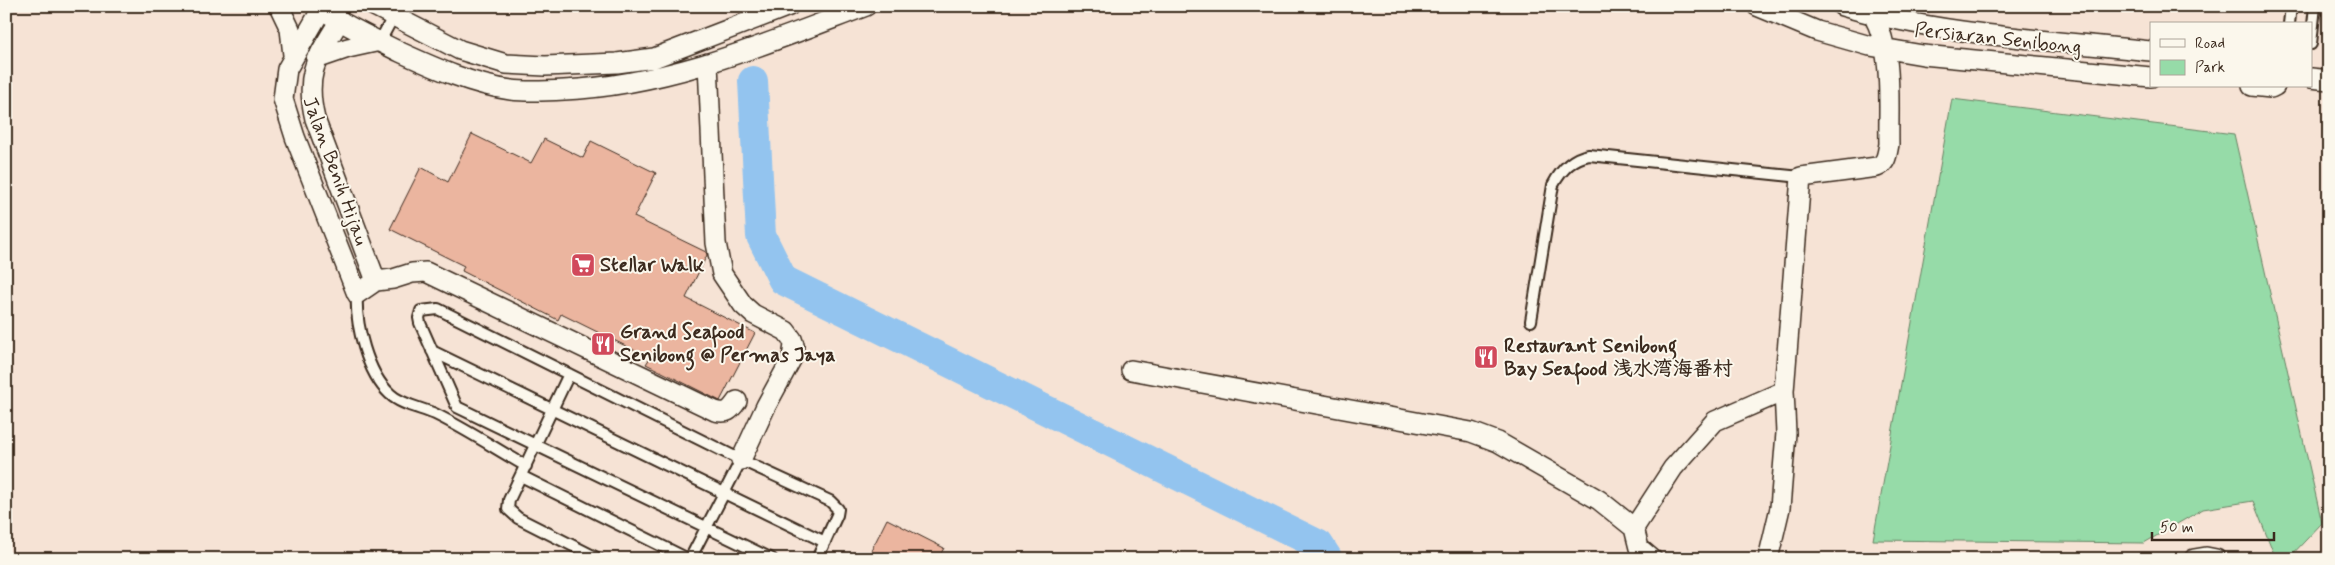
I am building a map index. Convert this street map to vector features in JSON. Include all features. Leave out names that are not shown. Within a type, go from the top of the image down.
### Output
[{"type":"street","points":[[279,6],[290,29],[294,55]]},
{"type":"street","points":[[374,6],[396,11],[460,50],[506,64],[545,66],[617,63],[654,58],[789,6]]},
{"type":"street","points":[[319,8],[420,61],[476,81],[512,90],[550,91],[620,86],[651,80],[713,62],[866,6]]},
{"type":"street","name":"Persiaran Senibong","points":[[1757,6],[1817,32],[1886,49],[1923,55],[2150,77]]},
{"type":"street","name":"Persiaran Senibong","points":[[1842,6],[1873,16],[1947,28],[2150,51]]},
{"type":"street","name":"Jalan Benih Hijau","points":[[319,8],[287,70],[283,99],[295,137],[357,294]]},
{"type":"street","points":[[1768,559],[1780,508],[1786,433],[1784,391],[1801,177],[1877,167],[1885,161],[1889,144],[1886,49],[1880,27],[1873,16]]},
{"type":"street","name":"Jalan Benih Hijau","points":[[340,20],[316,59],[310,81],[314,119],[376,281]]},
{"type":"street","points":[[316,59],[348,48],[380,41]]},
{"type":"street","points":[[713,62],[714,227],[722,274],[743,305],[753,314],[786,331],[794,345],[792,358],[766,406],[741,460]]},
{"type":"street","points":[[2312,78],[2329,80]]},
{"type":"street","points":[[357,294],[376,281],[426,272],[715,411],[724,413],[729,411],[737,402]]},
{"type":"street","points":[[1131,370],[1471,432],[1498,442],[1599,500],[1634,528],[1642,555]]},
{"type":"street","points":[[1634,528],[1673,468],[1714,421],[1784,391]]},
{"type":"street","points":[[2194,559],[2206,556],[2216,559]]},
{"type":"lane","points":[[2289,22],[2291,6]]},
{"type":"lane","points":[[2312,34],[2315,6]]},
{"type":"lane","points":[[380,41],[396,11]]},
{"type":"lane","points":[[1531,321],[1553,185],[1561,170],[1577,159],[1589,155],[1801,177]]},
{"type":"lane","points":[[357,294],[356,310],[361,341],[379,380],[390,395],[436,414],[526,466]]},
{"type":"lane","points":[[772,559],[457,407],[419,318],[421,311],[429,308],[438,309],[741,460],[830,501],[836,506],[838,515],[817,559]]},
{"type":"lane","points":[[432,350],[825,542]]},
{"type":"lane","points":[[569,374],[509,500],[508,509],[511,514],[599,559]]},
{"type":"lane","points":[[521,476],[689,559],[741,460]]},
{"type":"green space","points":[[1952,99],[2234,134],[2322,523],[2288,559],[2276,559],[2253,501],[2203,509],[2144,543],[1873,540]]},
{"type":"building","name":"Stellar Walk","points":[[472,134],[531,163],[544,139],[583,158],[591,141],[656,173],[634,217],[706,252],[707,255],[686,298],[755,333],[720,401],[646,364],[650,358],[561,314],[558,320],[462,271],[464,266],[390,229],[421,167],[448,182]]},
{"type":"building","points":[[887,519],[944,548],[938,559],[882,559],[870,553]]},
{"type":"waterway","points":[[753,81],[761,236],[783,280],[1319,545],[1328,559]]},
{"type":"place","name":"Stellar Walk","points":[[583,265]]},
{"type":"place","name":"Grand Seafood Senibong @ Permas Jaya","points":[[603,344]]},
{"type":"place","name":"Restaurant Senibong Bay Seafood 浅水湾海番村","points":[[1486,357]]}]
